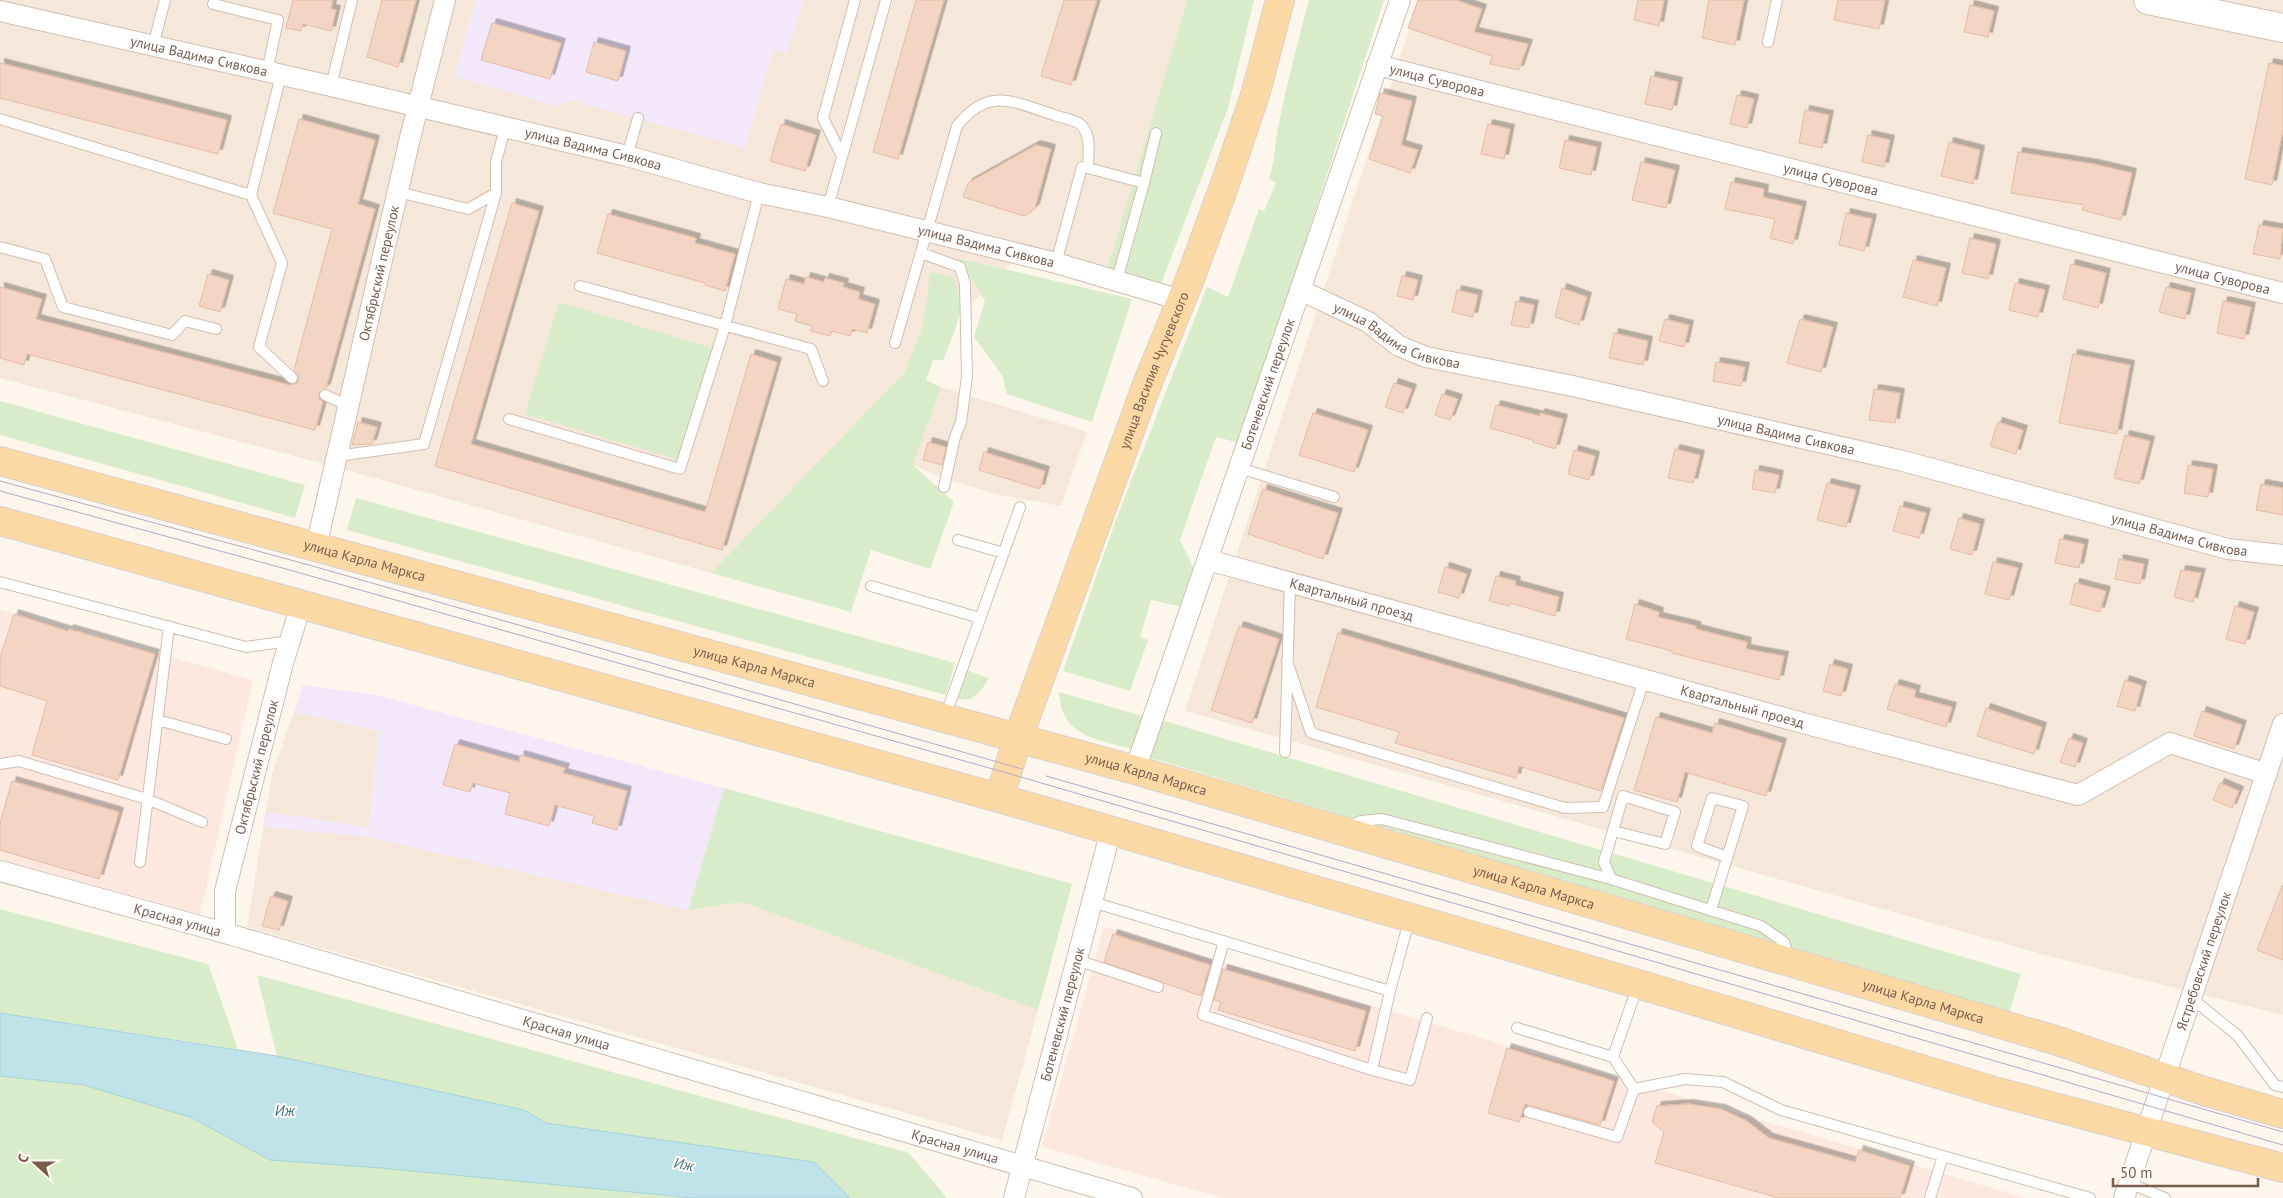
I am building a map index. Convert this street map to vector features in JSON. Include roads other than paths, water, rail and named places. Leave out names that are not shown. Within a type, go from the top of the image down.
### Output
[{"type":"main road","name":"улица Василия Чугуевского","points":[[999,798],[1018,738],[1146,387],[1226,181],[1256,92],[1280,0]]},
{"type":"main road","name":"улица Карла Маркса","points":[[0,461],[1135,770],[2045,1037],[2283,1114]]},
{"type":"main road","points":[[0,521],[999,798],[1638,984],[1998,1092],[2283,1168]]},
{"type":"street","name":"Октябрьский переулок","points":[[316,547],[398,192],[446,0]]},
{"type":"street","name":"Ботеневский переулок","points":[[1135,770],[1400,0]]},
{"type":"street","points":[[2148,0],[2283,28]]},
{"type":"street","name":"улица Вадима Сивкова","points":[[0,11],[331,86],[627,156],[759,193],[828,207],[1056,263],[1181,300]]},
{"type":"street","name":"улица Суворова","points":[[1377,65],[2283,293]]},
{"type":"street","name":"улица Вадима Сивкова","points":[[1300,290],[1368,322],[1399,346],[1426,357],[1568,384],[1902,461],[2228,549],[2283,555]]},
{"type":"street","name":"Квартальный проезд","points":[[1208,560],[1644,680],[2078,795],[2170,743],[2267,774]]},
{"type":"street","name":"Октябрьский переулок","points":[[225,933],[225,892],[301,605]]},
{"type":"street","name":"Ястребовский переулок","points":[[2126,1191],[2283,724]]},
{"type":"street","name":"Ботеневский переулок","points":[[1014,1198],[1111,830]]},
{"type":"street","name":"Красная улица","points":[[0,870],[225,933],[1132,1198]]},
{"type":"lane","points":[[153,46],[166,0]]},
{"type":"lane","points":[[331,86],[352,0]]},
{"type":"lane","points":[[842,156],[823,118],[856,0]]},
{"type":"lane","points":[[828,207],[886,0]]},
{"type":"lane","points":[[1768,42],[1777,0]]},
{"type":"lane","points":[[213,4],[278,20],[274,73],[251,195],[282,263],[259,347],[292,378]]},
{"type":"lane","points":[[895,343],[957,126],[968,114],[987,103],[1007,100],[1080,124],[1088,141],[1088,168]]},
{"type":"lane","points":[[627,156],[638,118]]},
{"type":"lane","points":[[0,119],[251,195]]},
{"type":"lane","points":[[337,456],[424,444],[496,193],[496,162],[505,128]]},
{"type":"lane","points":[[1117,280],[1156,133]]},
{"type":"lane","points":[[1056,263],[1082,167],[1144,183]]},
{"type":"lane","points":[[398,192],[468,208],[496,193]]},
{"type":"lane","points":[[509,419],[680,469],[724,326],[759,193]]},
{"type":"lane","points":[[0,247],[45,259],[63,307],[172,335],[184,322],[216,329]]},
{"type":"lane","points":[[921,253],[960,267],[965,284],[967,377],[961,422],[955,437],[944,487]]},
{"type":"lane","points":[[580,286],[811,349],[823,381]]},
{"type":"lane","points":[[325,395],[349,406]]},
{"type":"lane","points":[[1239,468],[1334,496]]},
{"type":"lane","points":[[945,718],[1020,507]]},
{"type":"lane","points":[[958,540],[1004,553]]},
{"type":"lane","points":[[0,582],[246,647],[290,642]]},
{"type":"lane","points":[[1285,752],[1290,582]]},
{"type":"lane","points":[[872,586],[980,618]]},
{"type":"lane","points":[[140,862],[169,626]]},
{"type":"lane","points":[[1287,661],[1311,733],[1565,808],[1603,807],[1644,680]]},
{"type":"lane","points":[[158,720],[226,739]]},
{"type":"lane","points":[[0,764],[19,761],[147,799],[202,822]]},
{"type":"lane","points":[[1611,879],[1604,862],[1623,796],[1675,812],[1665,844],[1613,831]]},
{"type":"lane","points":[[1711,910],[1743,806],[1712,798],[1696,846],[1727,857]]},
{"type":"lane","points":[[1342,830],[1361,821],[1382,819],[1611,879],[1761,926],[1784,942],[1790,962]]},
{"type":"lane","points":[[1092,902],[1390,991]]},
{"type":"lane","points":[[1372,1070],[1390,991],[1410,917]]},
{"type":"lane","points":[[1224,941],[1203,1015],[1372,1070],[1410,1080],[1427,1018]]},
{"type":"lane","points":[[1077,960],[1158,987]]},
{"type":"lane","points":[[1614,1057],[1638,984]]},
{"type":"lane","points":[[2190,997],[2237,1035],[2275,1085],[2283,1086]]},
{"type":"lane","points":[[1516,1028],[1614,1057],[1634,1089]]},
{"type":"lane","points":[[1634,1089],[1685,1079],[1723,1082],[1781,1110],[2090,1198]]},
{"type":"lane","points":[[1529,1112],[1617,1137],[1634,1089]]},
{"type":"lane","points":[[1930,1198],[1943,1156]]},
{"type":"lane","points":[[2126,1191],[2161,1197]]},
{"type":"water","name":"Иж","points":[[0,1013],[277,1056],[524,1110],[546,1123],[814,1162],[850,1198],[694,1198],[381,1168],[270,1160],[190,1117],[84,1085],[0,1076]]},
{"type":"tram line","points":[[0,481],[309,565],[1022,769]]},
{"type":"tram line","points":[[0,491],[286,569],[1007,773],[2283,1145]]},
{"type":"tram line","points":[[1046,776],[2283,1132]]}]
